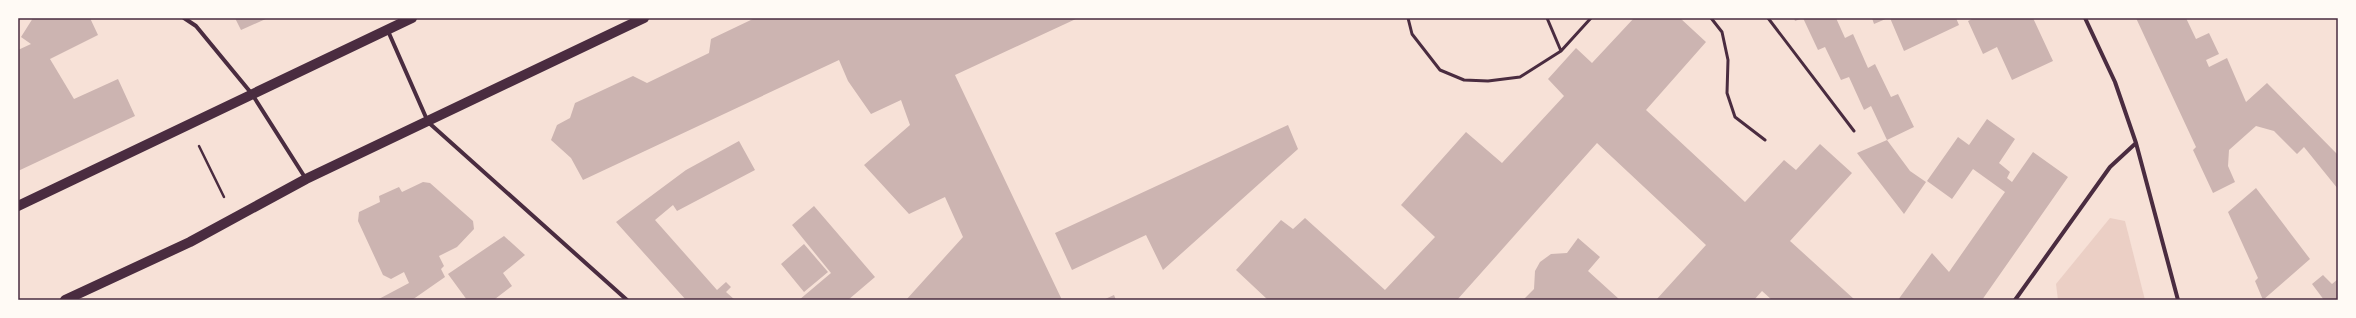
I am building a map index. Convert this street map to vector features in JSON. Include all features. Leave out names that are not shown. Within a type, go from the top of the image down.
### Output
[{"type":"main road","points":[[18,206],[412,18]]},
{"type":"main road","points":[[65,300],[190,242],[306,179],[644,18]]},
{"type":"street","points":[[184,18],[196,26],[252,94],[306,179]]},
{"type":"street","points":[[2085,18],[2116,82],[2136,143],[2178,300]]},
{"type":"street","points":[[388,30],[428,122],[627,300]]},
{"type":"street","points":[[2015,300],[2110,167],[2136,143]]},
{"type":"lane","points":[[1408,18],[1412,34],[1440,70],[1464,80],[1488,81],[1520,77],[1561,51],[1591,18]]},
{"type":"lane","points":[[1547,18],[1561,51]]},
{"type":"lane","points":[[1712,18],[1722,32],[1728,60],[1728,93],[1735,117],[1765,140]]},
{"type":"lane","points":[[1768,18],[1854,130]]},
{"type":"path","points":[[189,124],[234,217]]},
{"type":"shaded area","points":[[2110,218],[2125,221],[2145,300],[2058,300],[2056,284]]},
{"type":"building","points":[[33,18],[90,18],[98,35],[50,59],[74,99],[118,79],[135,116],[18,171],[18,50],[31,44],[21,37]]},
{"type":"building","points":[[235,18],[268,18],[241,30]]},
{"type":"building","points":[[755,18],[1078,18],[955,75],[1062,300],[906,300],[963,237],[945,197],[909,214],[864,165],[910,125],[901,100],[871,114],[848,81],[839,60],[583,180],[571,158],[551,140],[557,125],[570,118],[575,103],[633,76],[647,83],[709,53],[711,39]]},
{"type":"building","points":[[1634,18],[1680,18],[1706,42],[1646,110],[1745,202],[1784,160],[1796,170],[1820,144],[1852,173],[1790,241],[1855,300],[1772,300],[1762,291],[1754,300],[1656,300],[1706,245],[1597,143],[1457,300],[1268,300],[1236,270],[1281,220],[1293,229],[1305,218],[1385,290],[1435,237],[1401,205],[1466,132],[1502,163],[1564,96],[1548,79],[1576,48],[1592,63]]},
{"type":"building","points":[[1794,18],[1803,18],[1795,21]]},
{"type":"building","points":[[1803,18],[1836,18],[1845,38],[1853,34],[1868,68],[1875,64],[1891,97],[1898,94],[1914,127],[1887,140],[1871,106],[1864,110],[1849,77],[1841,80],[1825,47],[1818,50]]},
{"type":"building","points":[[1872,18],[1888,18],[1874,24]]},
{"type":"building","points":[[1890,18],[1956,18],[1959,25],[1904,51]]},
{"type":"building","points":[[1974,18],[2033,18],[2053,61],[2012,80],[1997,47],[1983,54],[1968,21]]},
{"type":"building","points":[[2136,18],[2186,18],[2196,39],[2209,33],[2219,54],[2206,60],[2209,67],[2227,58],[2246,102],[2267,83],[2338,155],[2338,189],[2304,147],[2297,154],[2274,131],[2256,126],[2229,150],[2228,166],[2235,182],[2213,193],[2193,150],[2196,147]]},
{"type":"building","points":[[1987,119],[2015,139],[1999,163],[2010,172],[2007,178],[2012,182],[2033,152],[2068,177],[1982,300],[1898,300],[1932,253],[1949,272],[2005,192],[1973,169],[1952,199],[1927,181],[1958,137],[1969,145]]},
{"type":"building","points":[[1288,125],[1298,149],[1163,270],[1146,235],[1072,270],[1055,233]]},
{"type":"building","points":[[1887,140],[1910,171],[1926,182],[1904,214],[1857,153]]},
{"type":"building","points":[[739,141],[755,170],[677,211],[673,205],[655,220],[717,290],[726,282],[731,287],[726,292],[735,300],[686,300],[616,222],[686,170]]},
{"type":"building","points":[[423,182],[430,183],[473,221],[474,229],[457,247],[439,256],[444,266],[441,269],[445,277],[412,300],[377,300],[409,283],[404,272],[391,279],[383,275],[358,221],[359,212],[380,202],[379,196],[399,187],[402,192]]},
{"type":"building","points":[[2256,188],[2310,259],[2263,300],[2255,281],[2258,278],[2228,212]]},
{"type":"building","points":[[814,206],[875,277],[848,300],[799,300],[831,273],[792,225]]},
{"type":"building","points":[[504,236],[525,255],[503,273],[512,286],[495,299],[496,300],[467,300],[448,274]]},
{"type":"building","points":[[1578,238],[1600,257],[1588,271],[1620,300],[1523,300],[1534,289],[1535,271],[1540,262],[1551,254],[1567,253]]},
{"type":"building","points":[[804,244],[828,272],[804,292],[781,264]]},
{"type":"building","points":[[2323,275],[2332,284],[2338,279],[2338,300],[2324,300],[2312,284]]},
{"type":"building","points":[[1114,295],[1116,300],[1103,300]]}]
